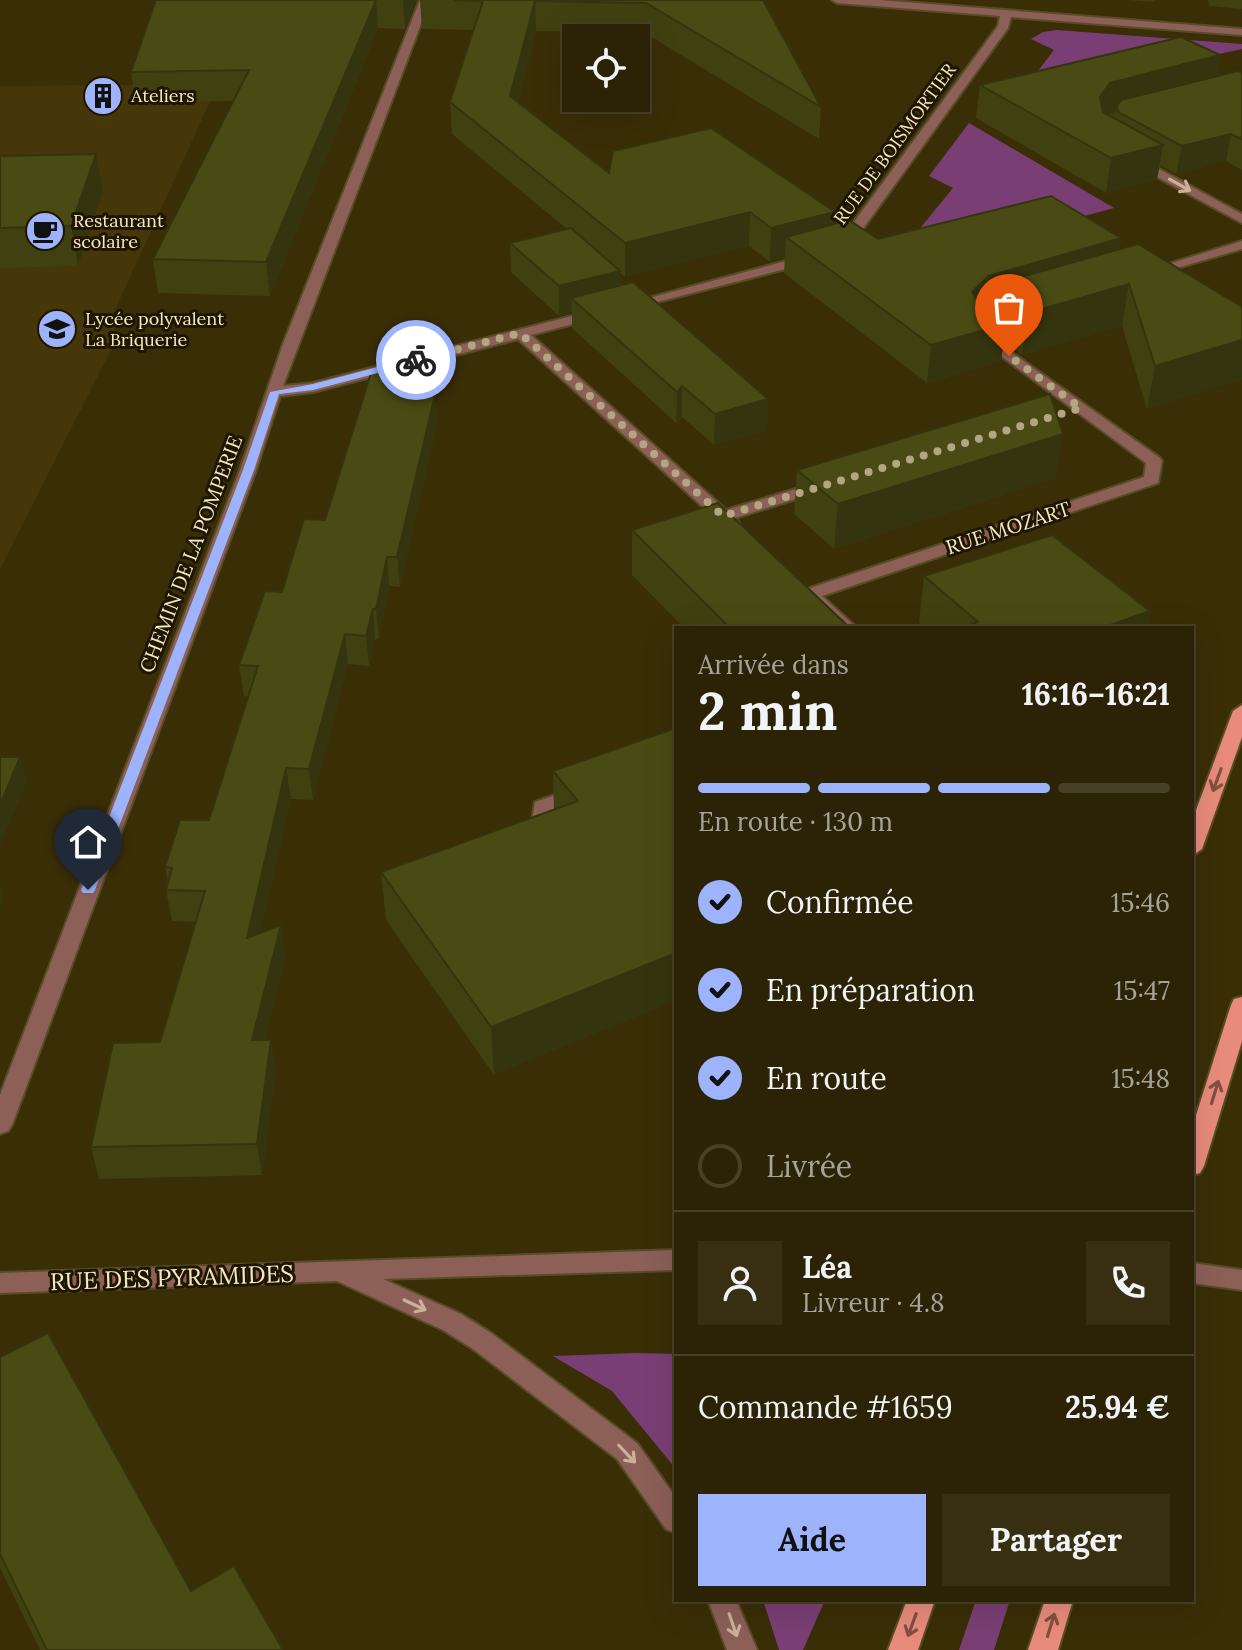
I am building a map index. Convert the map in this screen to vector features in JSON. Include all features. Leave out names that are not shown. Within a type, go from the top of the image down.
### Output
[{"type":"main road","points":[[1194,843],[1242,711]]},
{"type":"main road","points":[[1194,1160],[1242,1005]]},
{"type":"main road","points":[[903,1650],[920,1602]]},
{"type":"main road","points":[[1043,1650],[1058,1602]]},
{"type":"street","name":"CHEMIN DE LA POMPERIE","points":[[0,1125],[248,470],[290,344],[425,0]]},
{"type":"street","points":[[837,0],[1242,32]]},
{"type":"street","points":[[1029,1],[1029,7],[1039,16]]},
{"type":"street","name":"RUE DE BOISMORTIER","points":[[275,392],[313,387],[839,251],[1004,26],[1006,13]]},
{"type":"street","points":[[1119,151],[1242,219]]},
{"type":"street","points":[[1139,275],[1242,245]]},
{"type":"street","name":"RUE MOZART","points":[[846,626],[805,589],[1152,480],[1154,461],[1074,411],[984,339],[977,327],[991,318]]},
{"type":"street","points":[[520,333],[740,531]]},
{"type":"street","points":[[723,516],[843,480]]},
{"type":"street","points":[[538,847],[542,807],[602,784]]},
{"type":"street","name":"RUE DES PYRAMIDES","points":[[0,1283],[344,1273],[412,1266],[674,1260]]},
{"type":"street","name":"RUE DES PYRAMIDES","points":[[344,1273],[452,1322],[482,1341],[627,1451],[674,1517]]},
{"type":"street","points":[[1194,1273],[1242,1280]]},
{"type":"street","points":[[723,1602],[742,1650]]},
{"type":"shaded area","points":[[1057,30],[1242,44],[1242,49],[1018,97],[1054,50],[1031,39],[1043,32]]},
{"type":"shaded area","name":"Lycée polyvalent La Briquerie","points":[[218,84],[110,321],[118,336],[0,569],[0,86]]},
{"type":"shaded area","points":[[969,123],[1114,208],[830,285],[899,254],[953,188],[929,176]]},
{"type":"shaded area","points":[[674,1354],[674,1467],[612,1391],[553,1356]]},
{"type":"shaded area","points":[[764,1602],[824,1602],[803,1650],[779,1650]]},
{"type":"shaded area","points":[[975,1602],[1009,1602],[994,1650],[959,1650]]},
{"type":"building","points":[[156,0],[376,0],[266,262],[153,259],[249,70],[131,72]]},
{"type":"building","points":[[454,0],[763,0],[821,107],[646,3],[535,1],[510,96],[609,173],[613,151],[711,128],[835,212],[771,228],[750,212],[625,243],[450,102],[483,1]]},
{"type":"building","points":[[1181,37],[1220,55],[1110,83],[1100,97],[1103,112],[1163,145],[1111,158],[980,85]]},
{"type":"building","points":[[1238,71],[1242,73],[1242,139],[1231,134],[1182,146],[1118,112],[1117,106],[1121,100]]},
{"type":"building","points":[[96,154],[71,226],[0,228],[0,156]]},
{"type":"building","points":[[1051,196],[1121,238],[989,276],[972,292],[982,307],[1006,324],[931,345],[786,237],[849,220],[878,239]]},
{"type":"building","points":[[571,228],[620,271],[559,286],[510,243]]},
{"type":"building","points":[[1138,244],[1242,307],[1242,340],[1155,366],[1129,284],[1028,313],[994,287],[1003,282]]},
{"type":"building","points":[[633,282],[768,399],[715,414],[682,386],[677,392],[571,298]]},
{"type":"building","points":[[371,373],[434,375],[428,395],[435,395],[397,557],[387,557],[376,609],[373,609],[366,636],[345,634],[309,769],[286,768],[247,938],[281,925],[252,1040],[271,1040],[257,1144],[91,1147],[113,1043],[160,1042],[205,891],[166,890],[172,868],[165,867],[180,820],[209,820],[258,666],[239,665],[265,591],[282,592],[304,519],[325,520]]},
{"type":"building","points":[[1050,394],[1063,434],[838,504],[797,470]]},
{"type":"building","points":[[718,503],[848,626],[728,626],[632,530]]},
{"type":"building","points":[[1052,535],[1150,611],[1108,626],[967,626],[978,622],[924,576]]},
{"type":"building","points":[[674,729],[674,954],[491,1027],[381,872],[578,801],[553,771]]},
{"type":"building","points":[[0,757],[20,757],[0,805]]},
{"type":"building","points":[[48,1333],[191,1591],[234,1566],[283,1650],[47,1650],[0,1554],[0,1357]]},
{"type":"way so far","points":[[416,360],[520,333],[723,516],[1081,408],[1009,356]]},
{"type":"place","name":"Ateliers","points":[[103,96]]},
{"type":"place","name":"Restaurant scolaire","points":[[45,231]]},
{"type":"place","name":"Lycée polyvalent La Briquerie","points":[[57,329]]},
{"type":"route","points":[[88,890],[275,392],[313,387],[416,360]]}]
